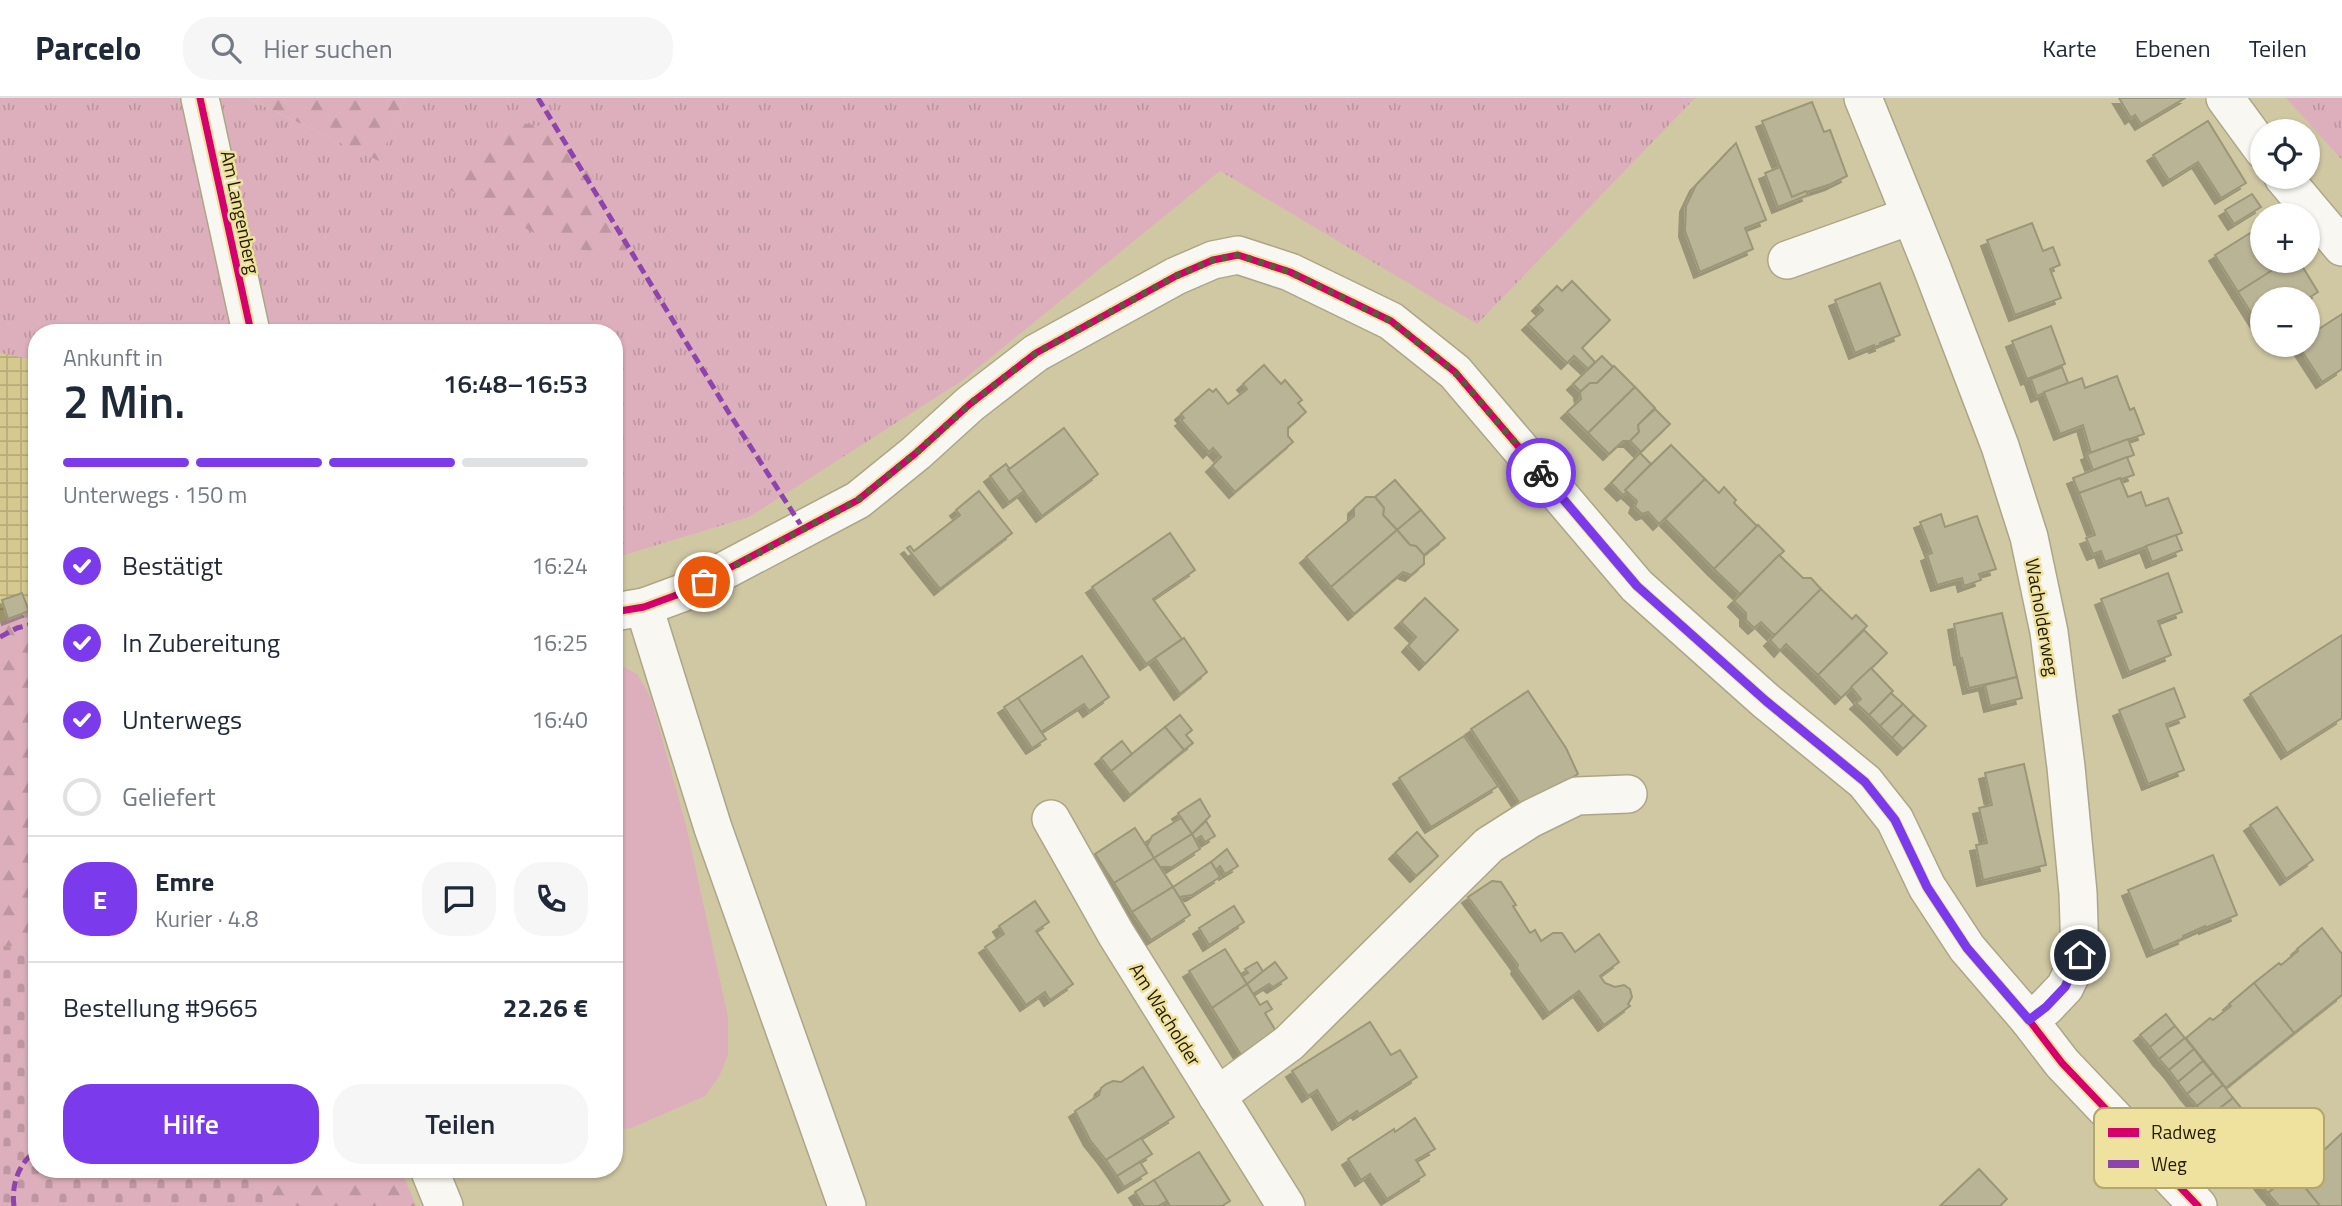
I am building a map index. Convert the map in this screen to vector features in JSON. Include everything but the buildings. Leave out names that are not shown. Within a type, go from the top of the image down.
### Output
[{"type":"street","name":"Am Langenberg","points":[[200,98],[249,324]]},
{"type":"street","name":"Wacholderweg","points":[[1863,98],[2000,446],[2029,537],[2049,632],[2066,767],[2078,893],[2080,955],[2065,987],[2029,1020]]},
{"type":"street","points":[[2225,98],[2250,132]]},
{"type":"street","points":[[2293,189],[2342,247]]},
{"type":"street","points":[[1787,260],[1910,216]]},
{"type":"street","points":[[847,1206],[713,828],[629,609],[682,593],[858,500],[970,404],[1036,353],[1176,276],[1213,260],[1238,255],[1290,272],[1391,321],[1455,372],[1637,586],[1766,701],[1865,782],[1895,820],[1927,887],[1967,948],[2062,1063],[2105,1108]]},
{"type":"street","points":[[1217,1096],[1289,1044],[1489,845],[1530,819],[1577,796],[1628,794]]},
{"type":"street","name":"Am Wacholder","points":[[1051,819],[1116,934],[1286,1206]]},
{"type":"street","points":[[433,1178],[444,1206]]},
{"type":"street","points":[[2181,1188],[2198,1206]]},
{"type":"shaded area","points":[[0,353],[28,358],[28,612],[0,622]]},
{"type":"green space","points":[[0,98],[180,98],[233,324],[28,324],[28,358],[0,353]]},
{"type":"green space","points":[[218,98],[246,98],[379,161],[405,98],[1695,98],[1477,324],[1220,171],[963,380],[749,517],[623,555],[623,324],[265,324]]},
{"type":"green space","points":[[247,98],[405,98],[379,161]]},
{"type":"green space","points":[[2286,98],[2342,98],[2342,160],[2320,136],[2320,119],[2305,119]]},
{"type":"green space","points":[[504,120],[571,131],[632,260],[558,245],[450,190]]},
{"type":"green space","points":[[28,612],[28,947],[0,946],[0,622]]},
{"type":"green space","points":[[623,667],[637,674],[651,698],[687,829],[728,1017],[728,1054],[720,1075],[705,1096],[631,1128],[623,1129]]},
{"type":"green space","points":[[0,946],[28,947],[28,1178],[252,1178],[269,1206],[0,1206]]},
{"type":"green space","points":[[252,1178],[405,1178],[416,1206],[269,1206]]},
{"type":"marked path","points":[[538,98],[729,413],[804,530]]},
{"type":"marked path","points":[[0,637],[28,625]]},
{"type":"marked path","points":[[14,1206],[18,1175],[28,1158]]},
{"type":"cycle path","points":[[200,98],[249,324]]},
{"type":"cycle path","points":[[623,610],[644,607],[682,593],[858,500],[970,404],[1036,353],[1176,276],[1213,260],[1238,255],[1290,272],[1391,321],[1455,372],[1637,586],[1766,701],[1865,782],[1895,820],[1927,887],[1967,948],[2062,1063],[2105,1108]]},
{"type":"cycle path","points":[[2181,1188],[2198,1206]]},
{"type":"way so far","points":[[704,582],[858,500],[970,404],[1036,353],[1176,276],[1213,260],[1238,255],[1290,272],[1391,321],[1455,372],[1541,473]]},
{"type":"route","points":[[1541,473],[1637,586],[1766,701],[1865,782],[1895,820],[1927,887],[1967,948],[2029,1020],[2065,987],[2080,955]]}]
